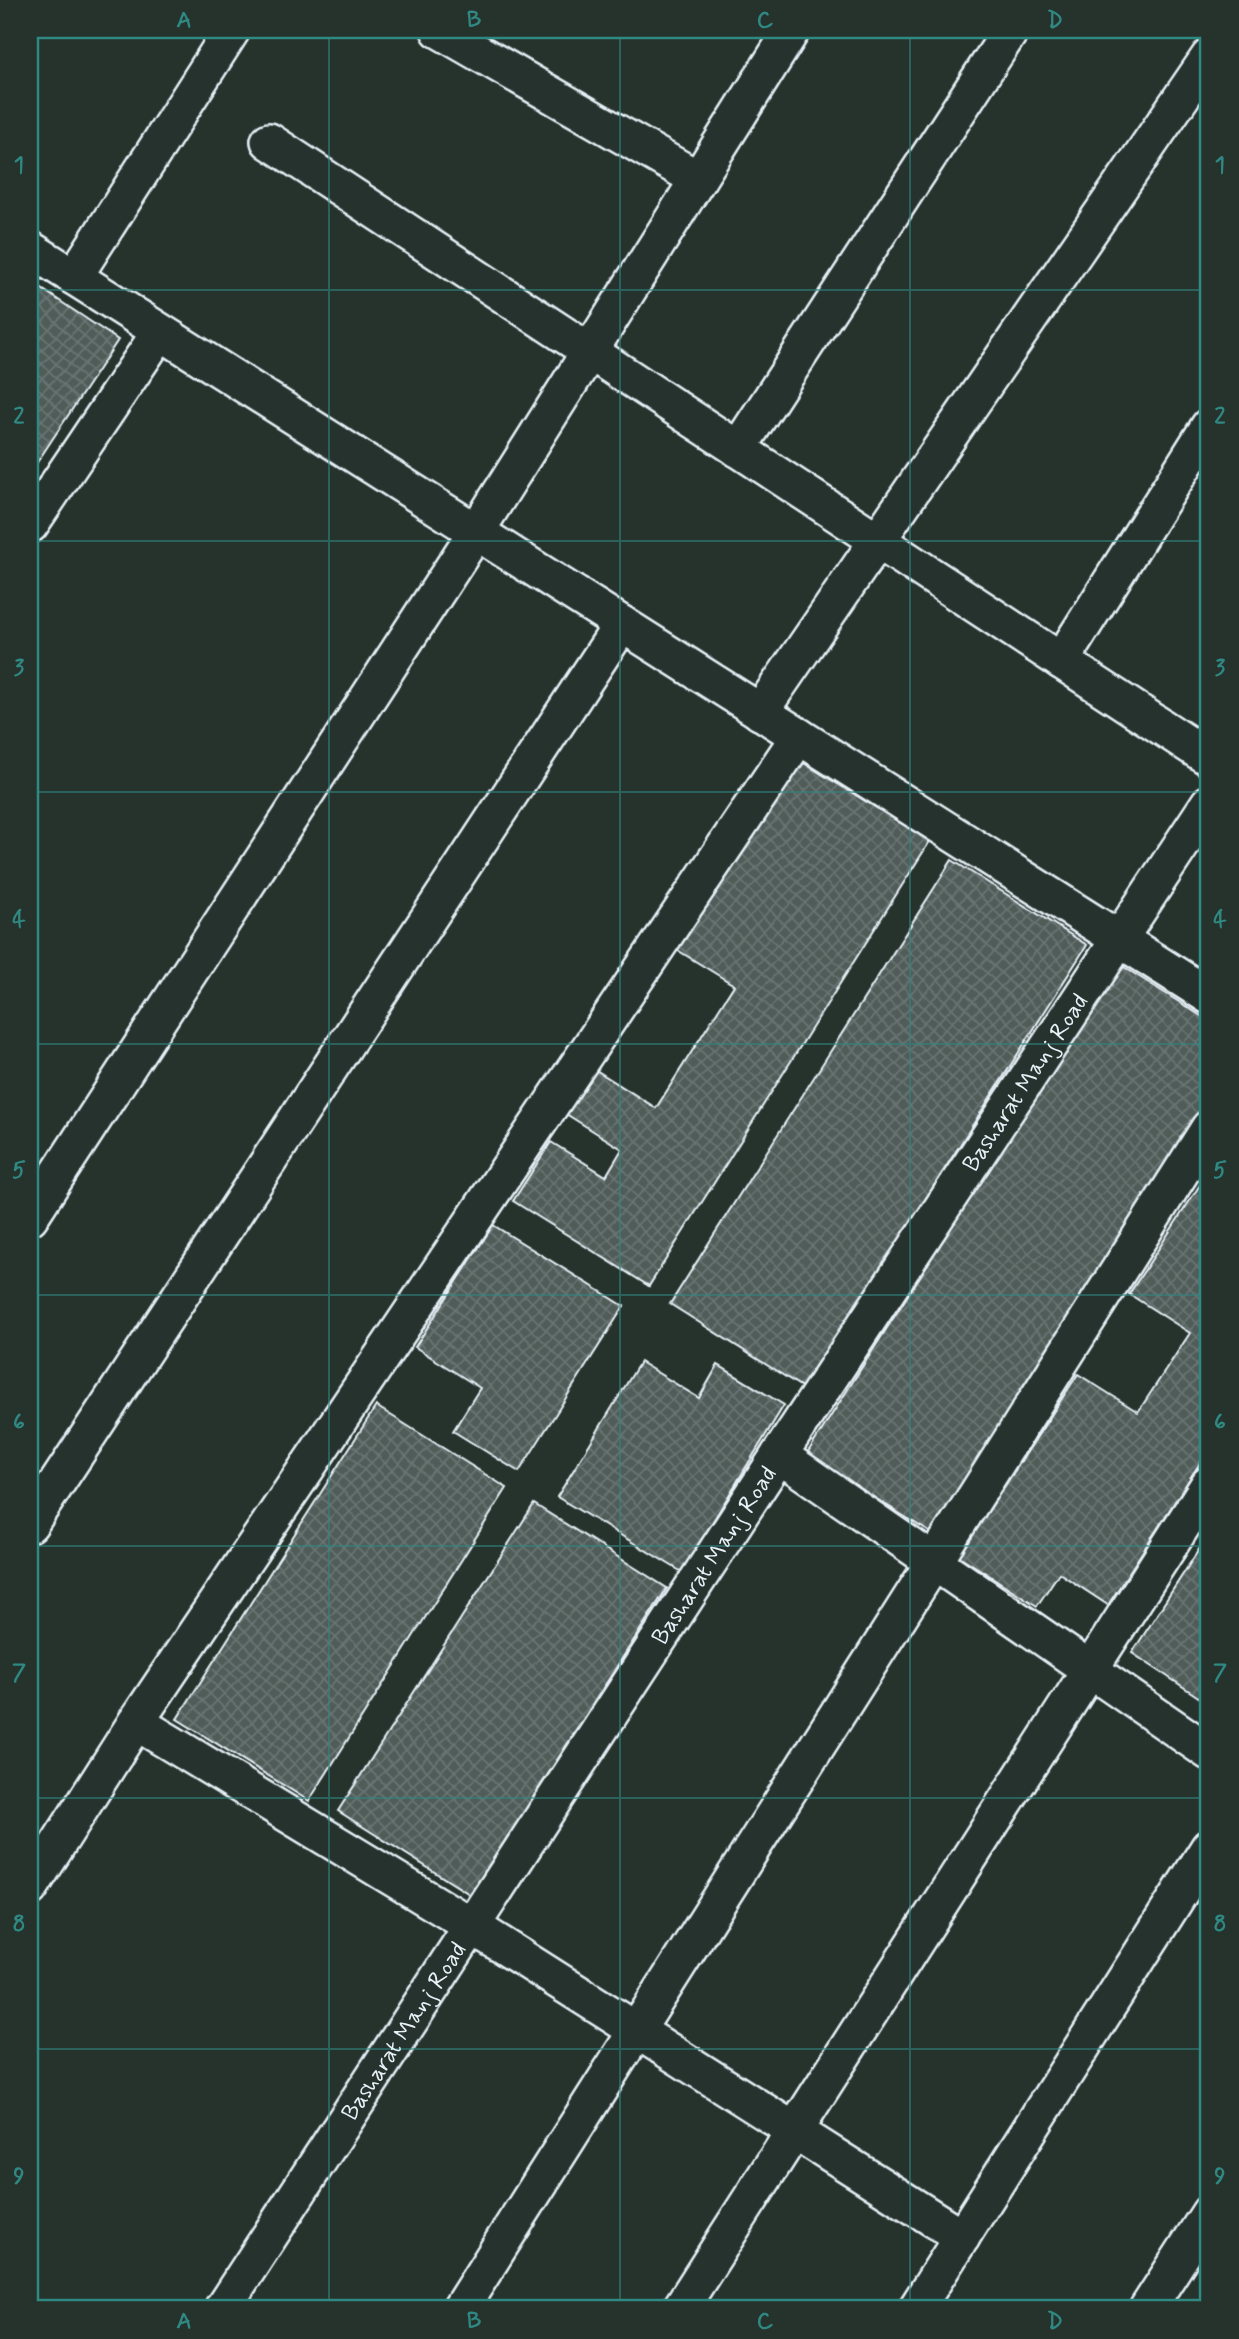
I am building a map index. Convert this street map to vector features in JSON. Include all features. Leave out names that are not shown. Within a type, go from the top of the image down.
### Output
[{"type":"street","points":[[74,277],[232,30]]},
{"type":"street","points":[[439,30],[698,179]]},
{"type":"street","points":[[30,1217],[476,532],[792,30]]},
{"type":"street","points":[[738,449],[1011,30]]},
{"type":"street","points":[[761,712],[1205,73]]},
{"type":"street","points":[[269,141],[1209,758]]},
{"type":"street","points":[[30,249],[1209,996]]},
{"type":"street","points":[[30,525],[160,332]]},
{"type":"street","points":[[1061,660],[1209,426]]},
{"type":"street","points":[[30,1524],[622,624]]},
{"type":"street","points":[[30,1888],[136,1722],[799,736]]},
{"type":"street","name":"Basharat Manj Road","points":[[222,2309],[779,1455],[1209,803]]},
{"type":"street","points":[[460,2309],[1209,1128]]},
{"type":"street","points":[[779,1455],[1209,1752]]},
{"type":"street","points":[[680,2309],[1209,1485]]},
{"type":"street","points":[[136,1722],[472,1926],[962,2237]]},
{"type":"street","points":[[916,2309],[1209,1847]]},
{"type":"street","points":[[1147,2309],[1209,2213]]},
{"type":"building","points":[[30,281],[118,340],[30,473]]},
{"type":"building","points":[[794,757],[930,841],[649,1286],[513,1201],[551,1142],[606,1176],[622,1149],[566,1114],[594,1069],[656,1108],[734,985],[674,948]]},
{"type":"building","points":[[952,860],[1087,945],[805,1389],[670,1304]]},
{"type":"building","points":[[1119,964],[1209,1021],[1209,1097],[931,1533],[806,1455]]},
{"type":"building","points":[[1209,1171],[1209,1449],[1108,1605],[1059,1573],[1037,1606],[959,1556],[1078,1374],[1138,1412],[1190,1333],[1129,1294]]},
{"type":"building","points":[[493,1225],[624,1306],[519,1472],[453,1431],[480,1388],[415,1347]]},
{"type":"building","points":[[640,1362],[699,1398],[718,1365],[784,1405],[682,1572],[557,1497]]},
{"type":"building","points":[[376,1406],[507,1488],[309,1801],[177,1719]]},
{"type":"building","points":[[534,1504],[667,1588],[471,1895],[338,1811]]},
{"type":"building","points":[[1209,1534],[1209,1704],[1132,1653]]}]
